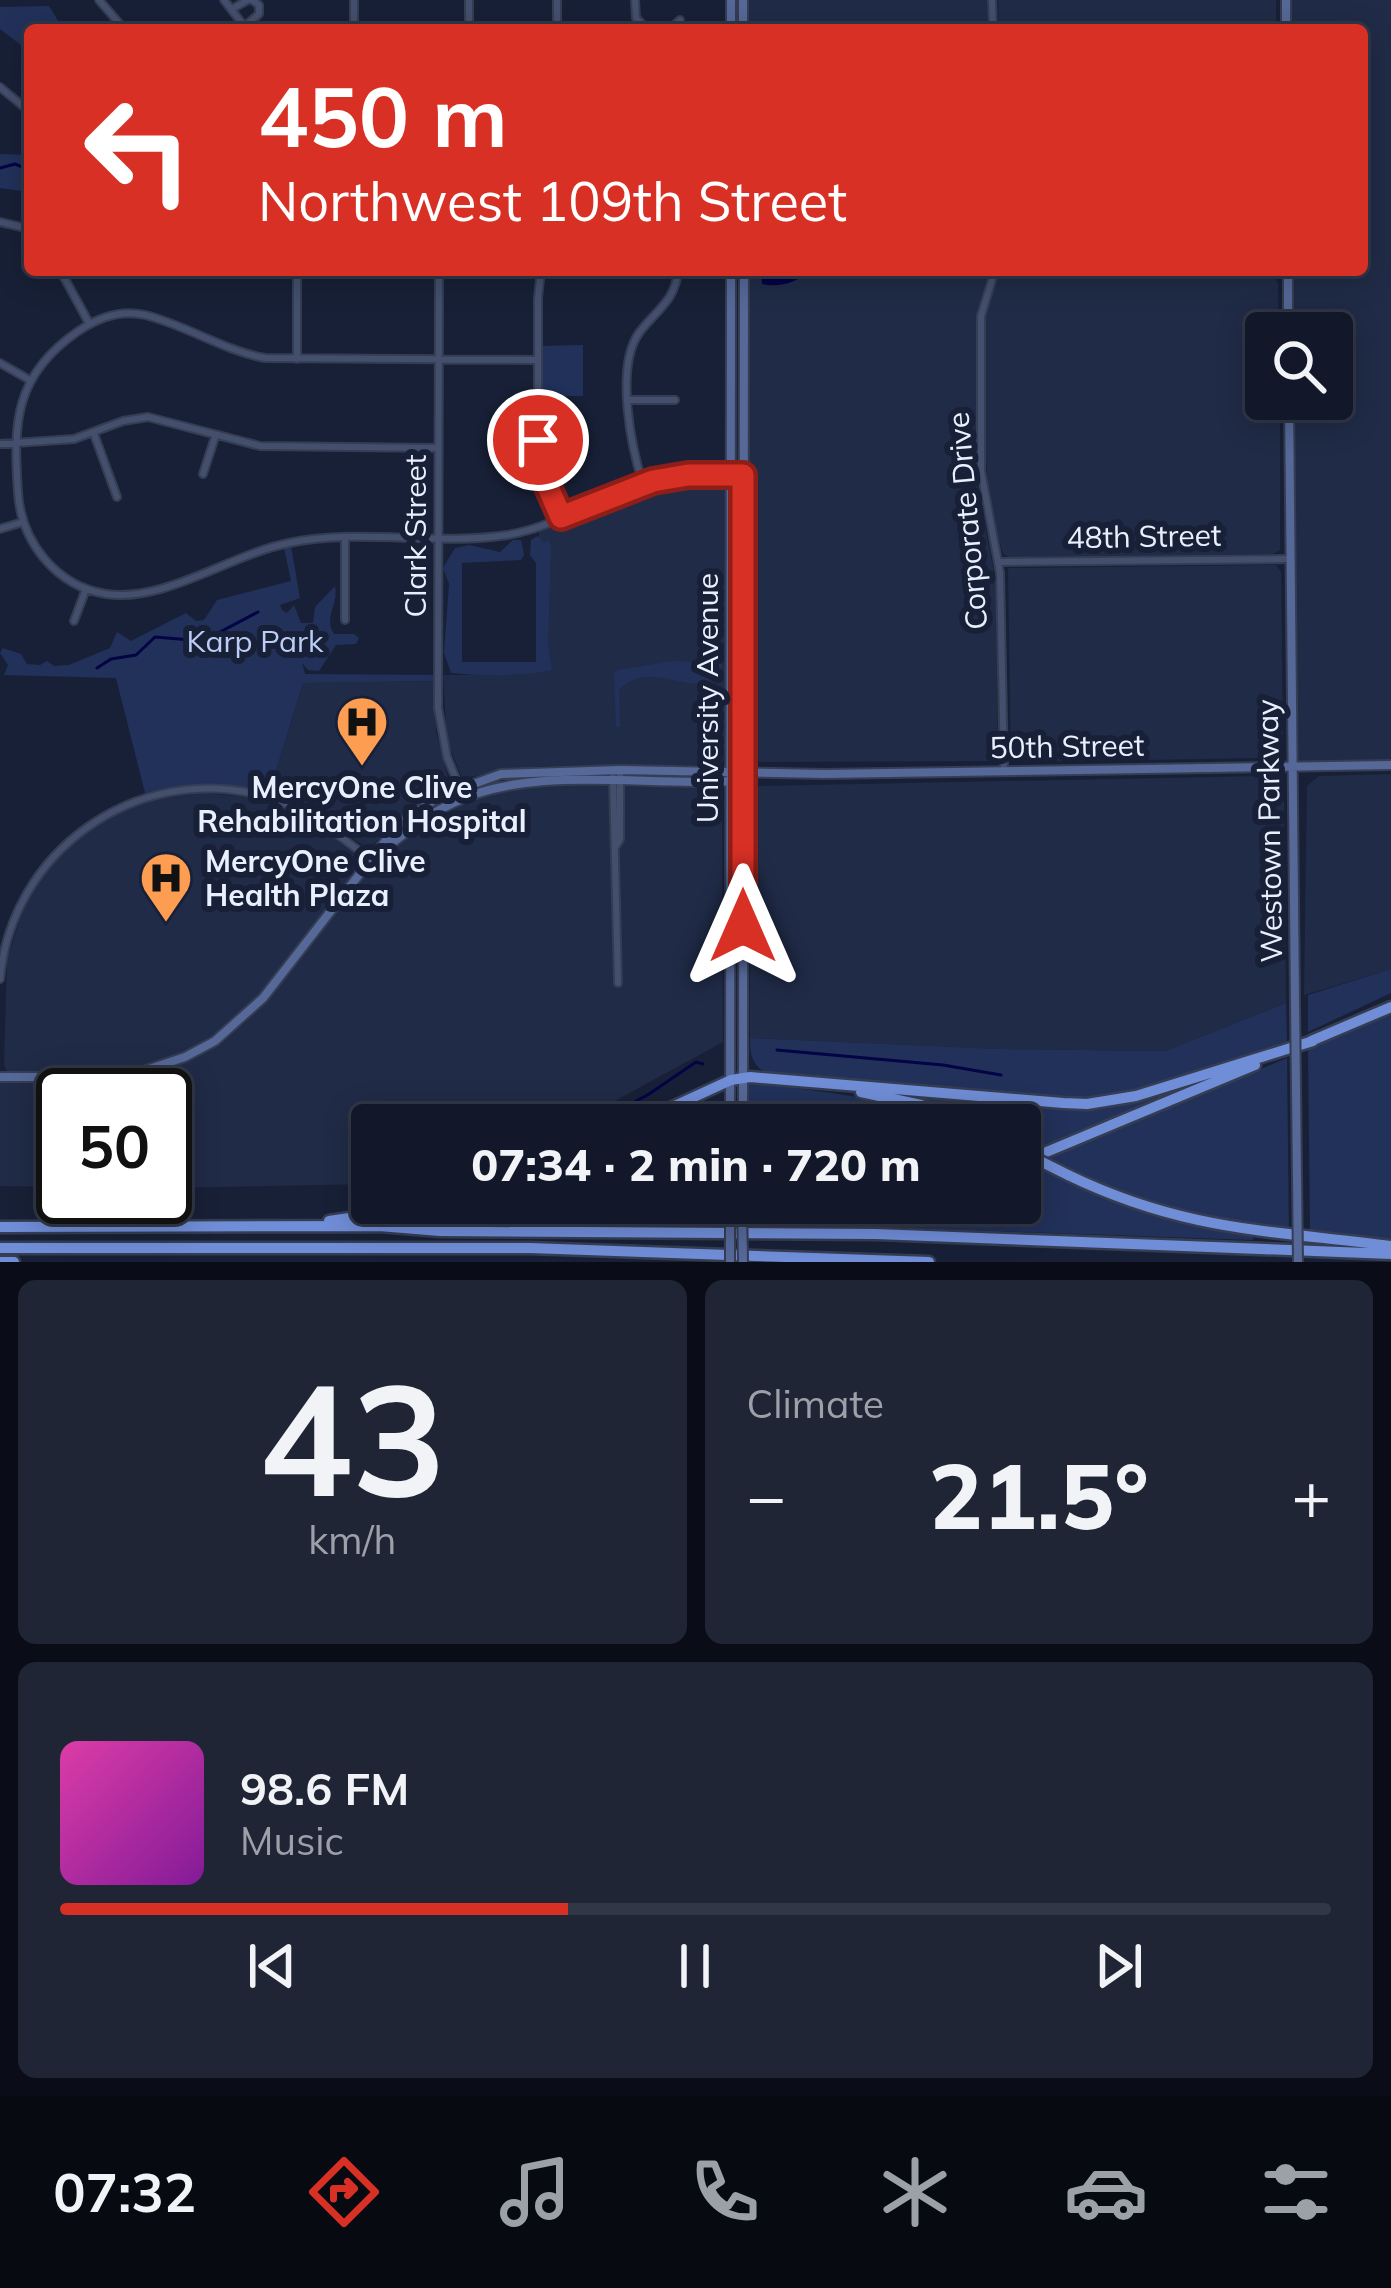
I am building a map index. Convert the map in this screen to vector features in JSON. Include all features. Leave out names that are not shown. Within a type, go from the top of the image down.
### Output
[{"type":"highway","points":[[1041,1154],[1340,1029],[1351,1018],[1391,1003]]},
{"type":"highway","points":[[680,1104],[737,1079],[1087,1104],[1136,1096],[1312,1040]]},
{"type":"highway","points":[[794,1082],[909,1104]]},
{"type":"highway","points":[[1041,1161],[1120,1199],[1201,1223],[1391,1250]]},
{"type":"highway","points":[[298,1227],[351,1219]]},
{"type":"highway","points":[[0,1227],[494,1224]]},
{"type":"highway","points":[[379,1226],[440,1231],[876,1234],[1391,1250]]},
{"type":"highway","points":[[0,1248],[530,1248],[929,1262]]},
{"type":"highway","points":[[744,1262],[763,1257]]},
{"type":"highway","points":[[0,1262],[14,1262]]},
{"type":"main road","name":"University Avenue","points":[[730,276],[730,781],[740,1104]]},
{"type":"main road","name":"University Avenue","points":[[733,1104],[743,774],[744,276]]},
{"type":"main road","points":[[1288,276],[1288,312]]},
{"type":"main road","name":"Westown Parkway","points":[[1289,420],[1298,1262]]},
{"type":"main road","name":"50th Street","points":[[743,774],[1391,765]]},
{"type":"main road","points":[[0,1077],[126,1074],[198,1051],[263,998],[381,843],[404,820],[459,787],[515,772],[730,769],[743,774]]},
{"type":"main road","points":[[371,860],[406,831],[464,798],[508,785],[730,781],[743,774]]},
{"type":"main road","points":[[730,1224],[730,1262]]},
{"type":"main road","points":[[743,1224],[744,1262]]},
{"type":"street","points":[[99,0],[119,24]]},
{"type":"street","points":[[224,0],[242,24]]},
{"type":"street","points":[[232,9],[250,0],[259,5],[259,14],[249,24]]},
{"type":"street","points":[[675,24],[680,20]]},
{"type":"street","points":[[0,87],[24,107]]},
{"type":"street","points":[[63,276],[89,323]]},
{"type":"street","points":[[297,276],[297,359]]},
{"type":"street","name":"Clark Street","points":[[440,276],[438,708],[447,757],[464,798]]},
{"type":"street","points":[[542,276],[539,460],[561,517]]},
{"type":"street","points":[[644,484],[632,448],[632,346],[670,299],[676,276]]},
{"type":"street","name":"Corporate Drive","points":[[993,276],[980,316],[981,471],[999,562],[1004,771]]},
{"type":"street","points":[[538,360],[297,359],[244,354],[145,315],[118,314],[89,323],[49,354],[29,380],[18,413],[23,522],[43,558],[58,573],[86,589],[142,594],[272,547],[345,537],[506,535],[644,484],[688,475],[743,475]]},
{"type":"street","points":[[0,363],[29,380]]},
{"type":"street","points":[[629,400],[675,400]]},
{"type":"street","points":[[0,444],[52,443],[148,417],[215,437],[290,448],[438,448]]},
{"type":"street","points":[[94,434],[117,497]]},
{"type":"street","points":[[203,474],[215,437]]},
{"type":"street","points":[[0,530],[23,522]]},
{"type":"street","points":[[345,537],[345,620]]},
{"type":"street","name":"48th Street","points":[[999,562],[1290,559]]},
{"type":"street","points":[[74,621],[86,589]]},
{"type":"street","points":[[616,770],[618,983]]},
{"type":"street","points":[[0,979],[14,916],[38,874],[81,830],[146,797],[191,789],[259,794],[308,814],[371,860]]},
{"type":"shaded area","points":[[747,0],[987,0],[988,24],[747,24]]},
{"type":"shaded area","points":[[998,0],[1276,0],[1276,24],[999,24]]},
{"type":"shaded area","points":[[1286,0],[1391,0],[1391,765],[1292,766],[1289,420],[1353,420],[1353,312],[1288,312],[1288,276],[1368,276],[1368,24],[1286,24]]},
{"type":"shaded area","points":[[747,276],[987,276],[976,319],[976,464],[996,582],[998,752],[992,761],[760,762],[748,753]]},
{"type":"shaded area","points":[[761,276],[801,276],[774,285],[762,284]]},
{"type":"shaded area","points":[[998,276],[1275,278],[1279,312],[1245,312],[1245,420],[1280,420],[1280,550],[1273,554],[1009,557],[1003,554],[989,504],[985,318]]},
{"type":"shaded area","points":[[714,480],[727,489],[727,744],[723,761],[712,765],[540,766],[462,778],[447,740],[443,675],[520,675],[538,665],[539,531],[655,485]]},
{"type":"shaded area","points":[[1276,565],[1281,572],[1283,743],[1277,754],[1019,762],[1011,757],[1008,568]]},
{"type":"shaded area","name":"MercyOne Clive Rehabilitation Hospital","points":[[434,681],[436,732],[450,785],[395,822],[369,849],[310,810],[269,793],[303,683]]},
{"type":"shaded area","points":[[1391,774],[1391,969],[1304,995],[1307,786],[1319,776]]},
{"type":"shaded area","points":[[1262,776],[1278,781],[1284,797],[1286,1003],[1165,1051],[750,1038],[750,799],[759,786]]},
{"type":"shaded area","points":[[539,786],[709,788],[722,796],[723,1042],[609,1104],[351,1104],[351,1184],[192,1187],[192,1068],[164,1068],[183,1063],[245,1023],[375,864],[424,822],[495,792]]},
{"type":"shaded area","name":"MercyOne Clive Health Plaza","points":[[204,793],[279,806],[323,830],[360,859],[360,867],[253,1002],[196,1046],[159,1062],[126,1068],[7,1071],[7,960],[22,912],[44,874],[72,844],[111,816],[155,799]]},
{"type":"shaded area","points":[[36,1081],[36,1187],[0,1186],[0,1082]]},
{"type":"green space","points":[[49,6],[60,24],[24,24],[24,47],[0,29],[0,7]]},
{"type":"green space","points":[[0,154],[24,155],[24,191],[0,188]]},
{"type":"green space","points":[[583,345],[583,396],[541,396],[541,346]]},
{"type":"green space","points":[[538,536],[551,546],[548,642],[552,670],[451,673],[444,653],[449,584],[443,568],[455,548],[469,545],[500,552],[513,540],[521,540],[524,555],[521,560],[462,563],[462,662],[536,662],[536,563],[530,555],[531,540]]},
{"type":"green space","name":"Karp Park","points":[[291,546],[300,598],[280,605],[282,610],[287,613],[294,605],[301,623],[313,623],[315,607],[335,586],[331,628],[334,634],[359,638],[356,644],[336,645],[319,671],[308,670],[302,663],[305,674],[434,675],[434,681],[303,683],[269,793],[207,784],[145,793],[116,678],[4,675],[8,665],[0,653],[3,648],[21,654],[27,664],[69,665],[110,648],[117,632],[131,641],[186,613],[196,621],[204,620],[217,600],[291,581],[284,548]]},
{"type":"green space","points":[[716,629],[723,633],[721,674],[703,684],[649,677],[629,682],[619,690],[620,727],[616,727],[617,670],[673,661],[715,663]]},
{"type":"green space","points":[[1391,969],[1391,993],[1308,1032],[1308,995]]},
{"type":"green space","points":[[1286,1003],[1287,1041],[1146,1089],[1088,1098],[764,1072],[750,1048],[750,1038],[1165,1051]]},
{"type":"green space","points":[[1391,1014],[1391,1242],[1310,1234],[1308,1049]]},
{"type":"green space","points":[[1287,1058],[1289,1232],[1135,1202],[1047,1159]]},
{"type":"green space","points":[[764,1084],[888,1104],[747,1104],[747,1085]]},
{"type":"green space","points":[[905,1095],[999,1104],[927,1104]]},
{"type":"green space","points":[[1155,1099],[1041,1146],[1041,1106]]},
{"type":"green space","points":[[1041,1165],[1181,1221],[1254,1234],[1253,1240],[825,1225],[1041,1224]]},
{"type":"waterway","points":[[0,168],[15,164],[24,168]]},
{"type":"waterway","points":[[97,668],[111,659],[136,655],[155,637],[203,641],[258,612]]},
{"type":"waterway","points":[[777,1050],[1001,1075]]},
{"type":"waterway","points":[[631,1104],[696,1062],[703,1064]]},
{"type":"place","name":"MercyOne Clive Rehabilitation Hospital","points":[[362,768]]},
{"type":"place","name":"MercyOne Clive Health Plaza","points":[[166,924]]},
{"type":"route","points":[[538,440],[542,473],[561,517],[653,481],[688,475],[743,475],[743,926]]}]
